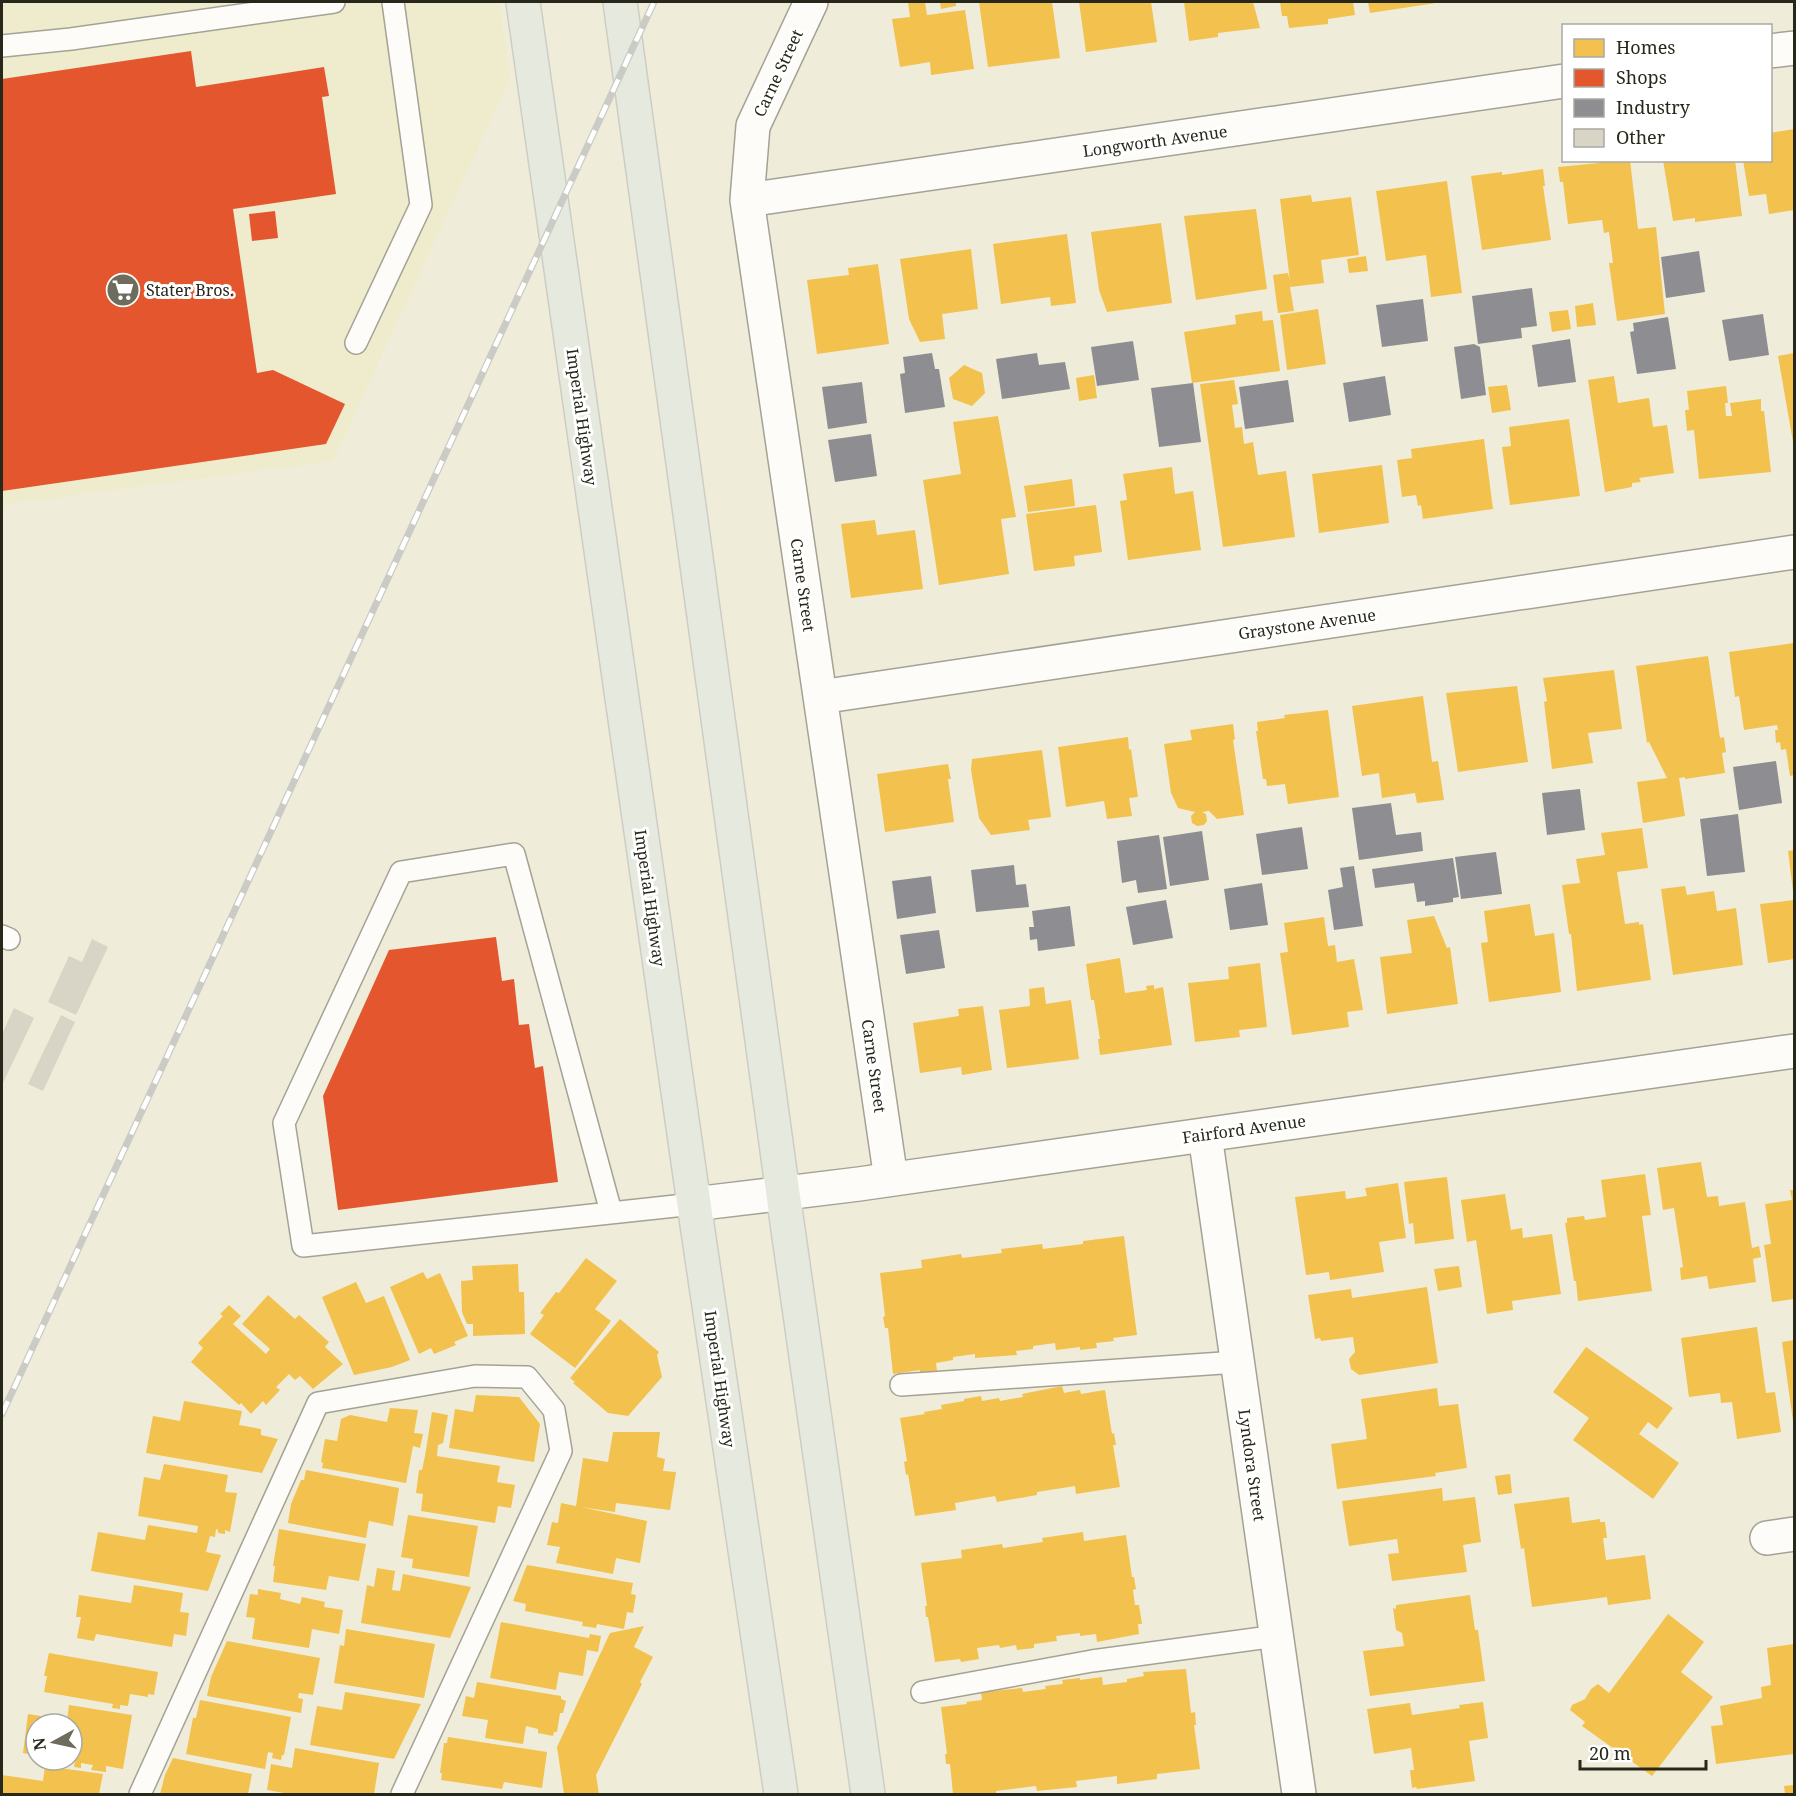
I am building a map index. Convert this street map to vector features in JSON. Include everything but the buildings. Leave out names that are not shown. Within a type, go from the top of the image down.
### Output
[{"type":"main road","name":"Imperial Highway","points":[[523,2],[694,1204],[781,1794]]},
{"type":"main road","points":[[620,2],[783,1194],[868,1794]]},
{"type":"street","name":"Carne Street","points":[[811,2],[753,126],[747,200],[891,1179]]},
{"type":"street","points":[[1772,51],[1794,48]]},
{"type":"street","name":"Longworth Avenue","points":[[747,200],[1562,81]]},
{"type":"street","name":"Graystone Avenue","points":[[820,697],[1794,552]]},
{"type":"street","name":"Fairford Avenue","points":[[694,1204],[891,1179],[1794,1051]]},
{"type":"street","name":"Lyndora Street","points":[[1205,1135],[1299,1794]]},
{"type":"lane","points":[[2,46],[334,2]]},
{"type":"lane","points":[[356,343],[421,205],[393,2]]},
{"type":"lane","points":[[611,1212],[514,854],[401,872],[284,1123],[303,1246],[694,1204]]},
{"type":"lane","points":[[901,1385],[1237,1362]]},
{"type":"lane","points":[[140,1794],[318,1403],[475,1376],[526,1377],[554,1410],[561,1451],[402,1794]]},
{"type":"lane","points":[[922,1692],[1092,1661],[1276,1636]]},
{"type":"shaded area","points":[[2,2],[499,2],[510,79],[333,461],[2,505]]},
{"type":"railway","points":[[2,1414],[654,2]]},
{"type":"place","name":"Stater Bros.","points":[[123,290]]}]
